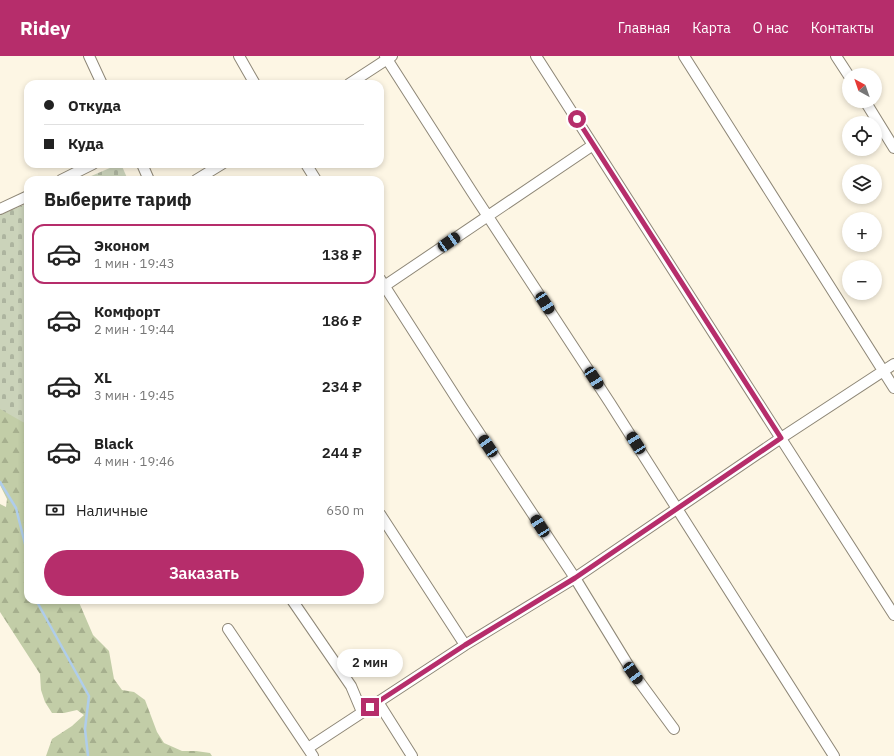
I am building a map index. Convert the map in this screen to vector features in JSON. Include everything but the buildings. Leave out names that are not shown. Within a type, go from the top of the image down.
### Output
[{"type":"street","points":[[89,56],[100,80]]},
{"type":"street","points":[[239,56],[253,80]]},
{"type":"street","points":[[536,56],[894,615]]},
{"type":"street","points":[[684,56],[894,388]]},
{"type":"street","points":[[836,56],[844,68]]},
{"type":"street","points":[[355,80],[388,57],[488,215],[615,409],[834,756]]},
{"type":"street","points":[[868,108],[894,148]]},
{"type":"street","points":[[384,283],[593,144]]},
{"type":"street","points":[[69,176],[85,168]]},
{"type":"street","points":[[202,176],[216,168]]},
{"type":"street","points":[[0,209],[24,198]]},
{"type":"street","points":[[384,290],[575,578],[633,673],[674,729]]},
{"type":"street","points":[[228,629],[310,752],[362,712],[465,645],[575,578],[781,438],[894,364]]},
{"type":"street","points":[[384,520],[465,645]]},
{"type":"street","points":[[295,604],[351,686],[362,712]]},
{"type":"street","points":[[378,702],[412,756]]},
{"type":"green space","points":[[110,168],[123,168],[126,176],[91,176]]},
{"type":"green space","points":[[24,205],[24,423],[0,409],[0,215]]},
{"type":"green space","points":[[0,308],[24,405],[24,604],[80,604],[93,635],[109,651],[114,679],[122,690],[134,692],[145,700],[157,732],[164,743],[182,751],[210,753],[212,756],[46,756],[52,739],[72,726],[84,715],[77,710],[64,713],[52,713],[45,702],[41,690],[40,674],[0,612],[0,504],[6,507],[7,499],[0,485]]},
{"type":"waterway","points":[[0,482],[16,508],[24,540]]},
{"type":"waterway","points":[[38,604],[89,696],[85,729],[88,756]]},
{"type":"route","points":[[370,707],[465,645],[575,578],[781,438],[577,119]]}]
